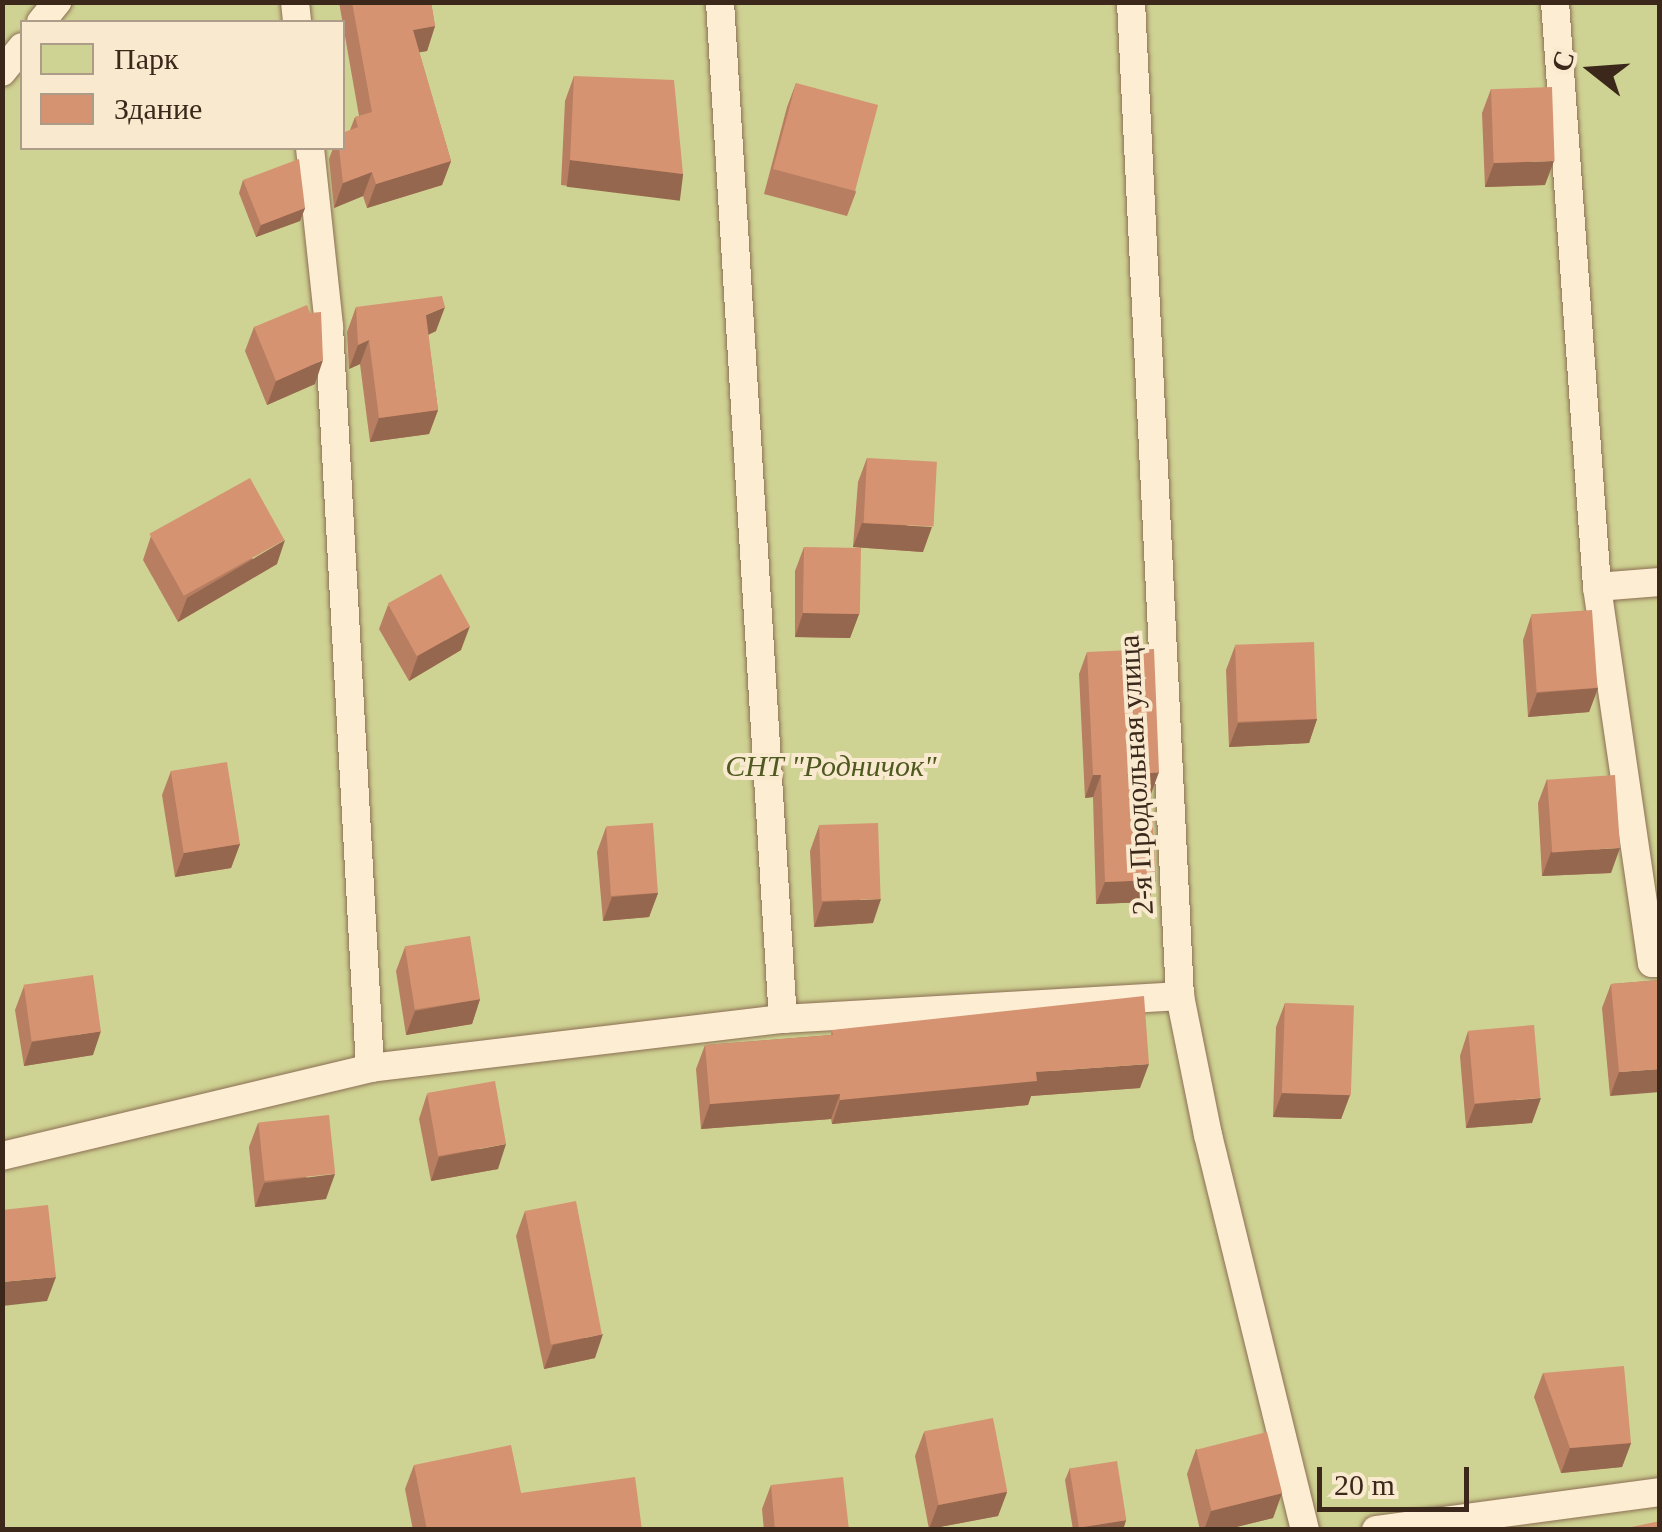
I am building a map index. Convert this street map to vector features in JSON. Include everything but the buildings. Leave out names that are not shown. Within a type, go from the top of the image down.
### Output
[{"type":"lane","points":[[720,2],[783,1019]]},
{"type":"lane","name":"2-я Продольная улица","points":[[1131,2],[1180,996],[1208,1135],[1305,1530]]},
{"type":"lane","points":[[1555,2],[1598,587],[1652,963],[1660,963]]},
{"type":"lane","points":[[2,72],[20,50]]},
{"type":"lane","points":[[310,150],[329,326],[370,1068]]},
{"type":"lane","points":[[1598,587],[1660,582]]},
{"type":"lane","points":[[2,1156],[370,1068],[783,1019],[1180,996]]},
{"type":"lane","points":[[1376,1530],[1660,1492]]},
{"type":"green space","name":"СНТ \"Родничок\"","points":[[3,3],[1659,3],[1659,1529],[3,1529]]}]
